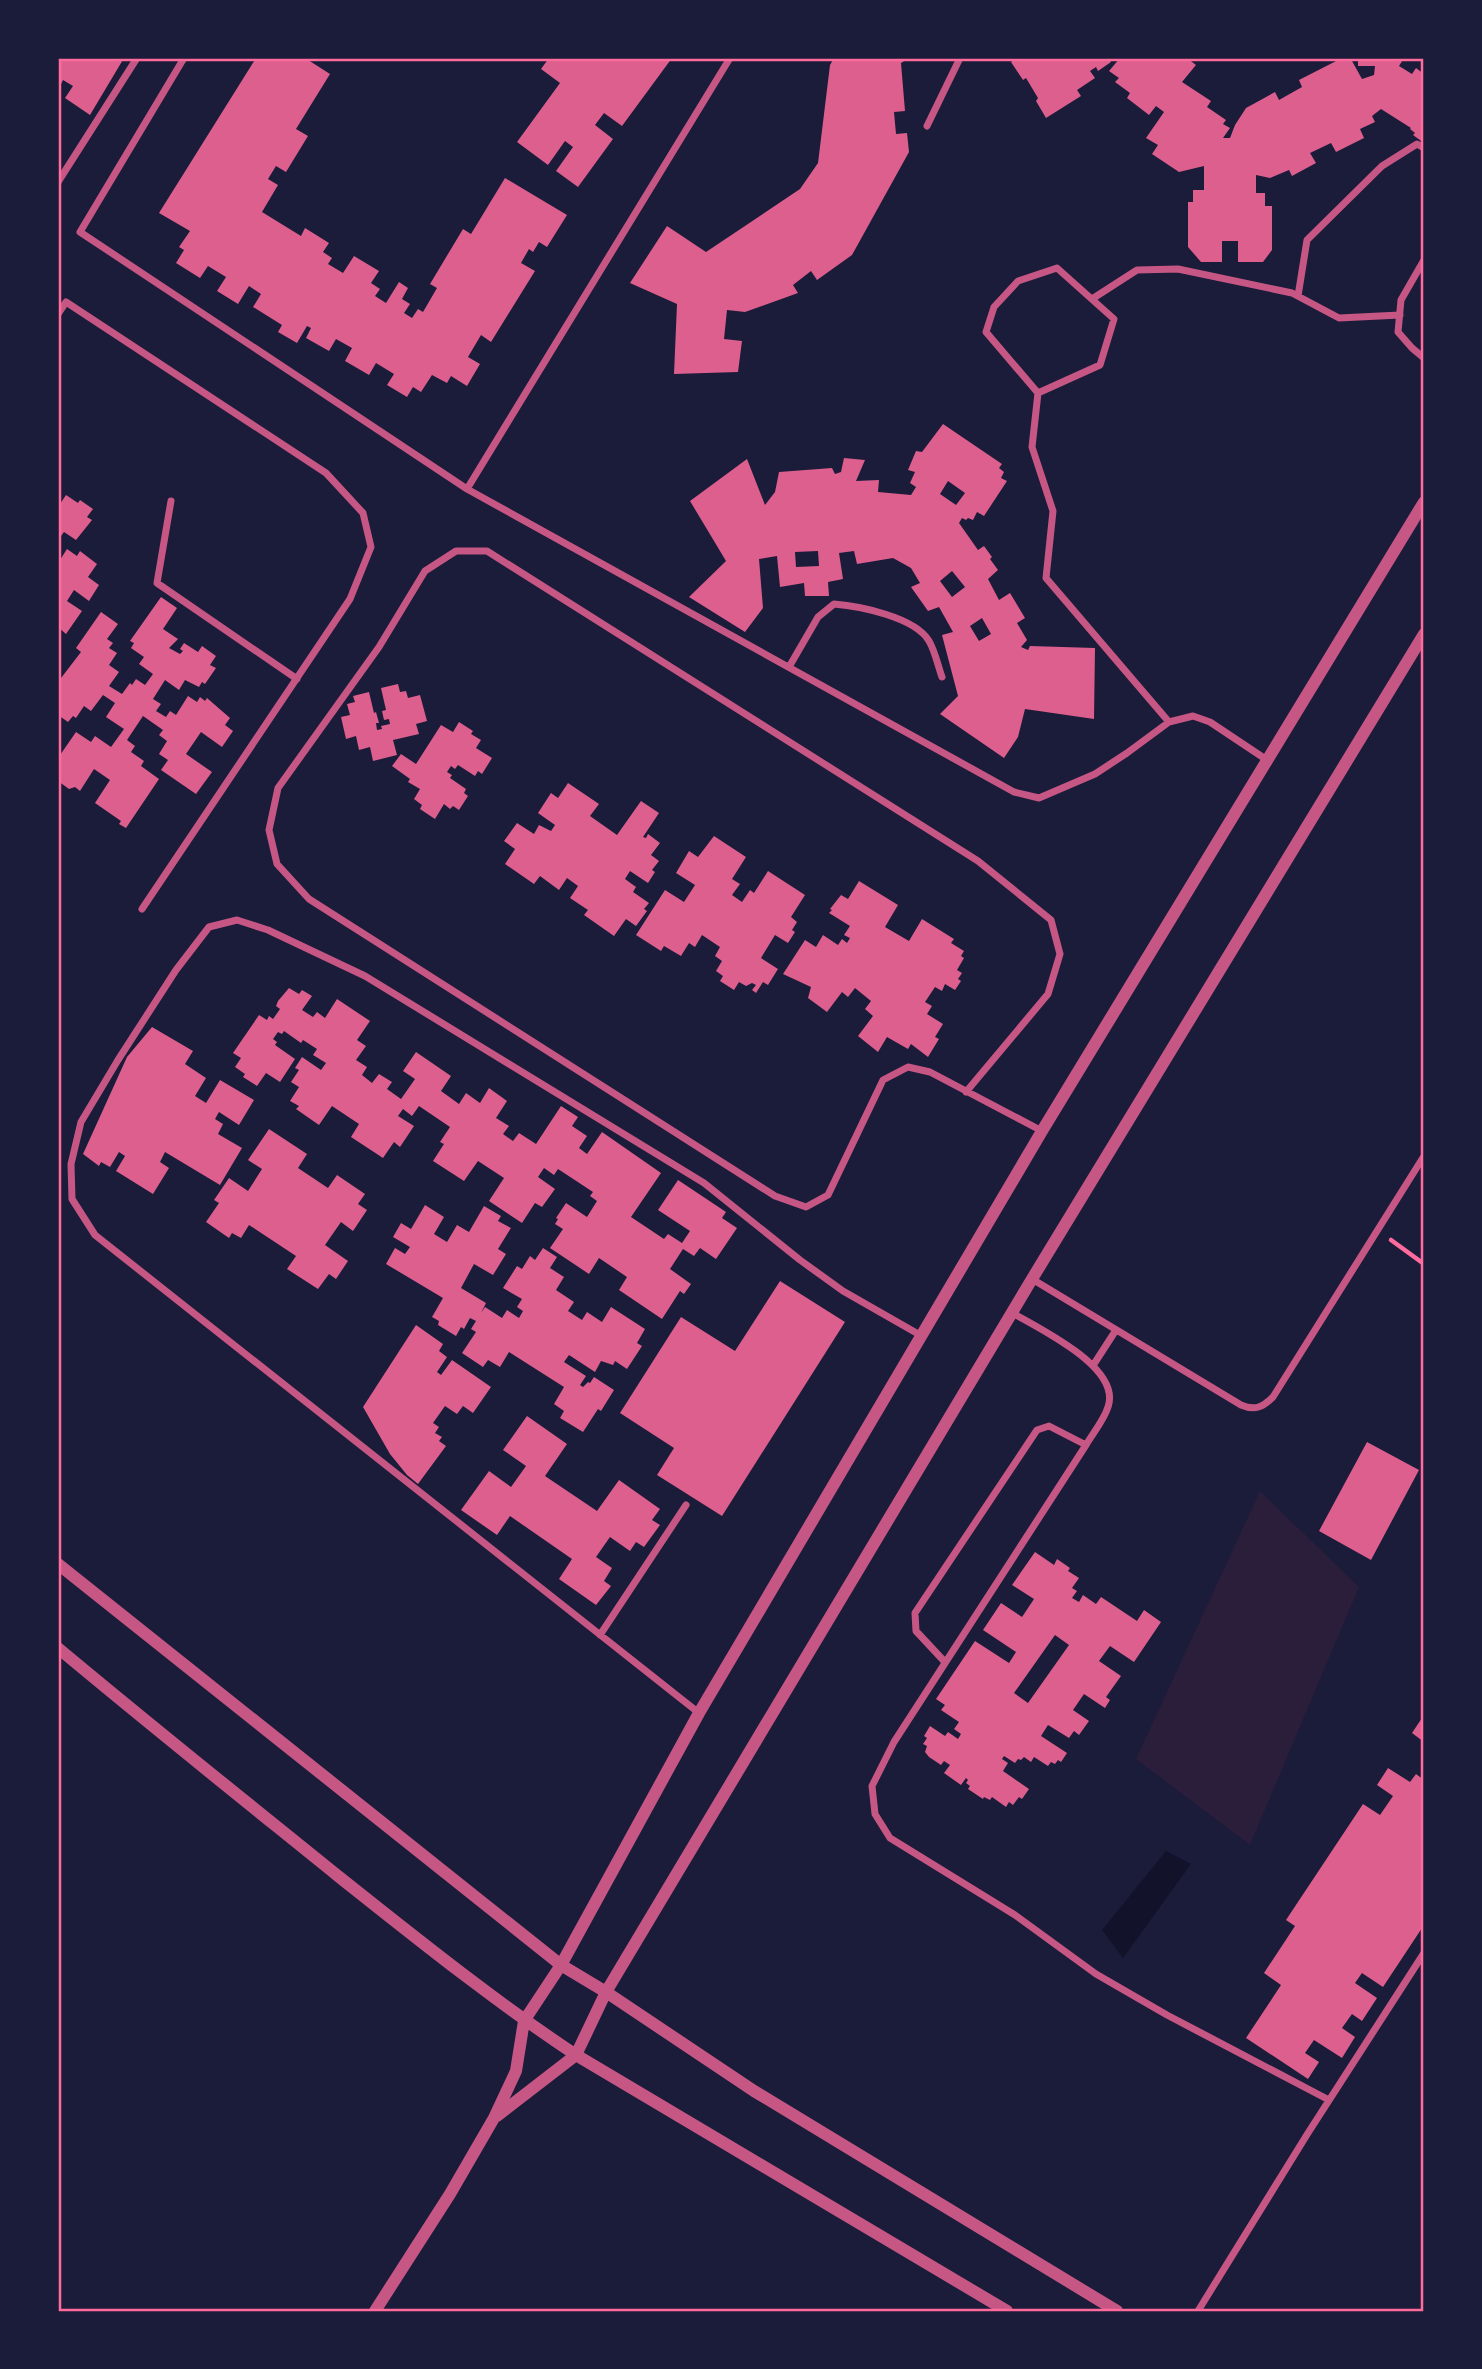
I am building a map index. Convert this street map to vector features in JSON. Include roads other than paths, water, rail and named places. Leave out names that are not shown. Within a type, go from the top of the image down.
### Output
[{"type":"street","points":[[58,182],[137,58]]},
{"type":"street","points":[[184,58],[80,232],[467,489],[1014,792],[1039,798],[1094,774],[1169,722],[1193,716],[1210,722],[1267,760]]},
{"type":"street","points":[[467,489],[730,58]]},
{"type":"street","points":[[927,126],[960,58]]},
{"type":"street","points":[[1298,296],[1307,240],[1382,166],[1417,144],[1424,148]]},
{"type":"street","points":[[1424,260],[1401,300],[1398,332],[1424,358]]},
{"type":"street","points":[[1038,393],[1100,365],[1114,319],[1057,268],[1018,281],[994,307],[986,332],[1038,393],[1032,447],[1053,511],[1046,578],[1169,722]]},
{"type":"street","points":[[1092,299],[1137,270],[1178,269],[1298,296],[1339,318],[1400,315]]},
{"type":"street","points":[[58,314],[66,302],[326,473],[363,513],[371,547],[350,599],[142,908]]},
{"type":"street","points":[[172,501],[158,583],[297,679]]},
{"type":"street","points":[[375,2311],[450,2194],[494,2118],[516,2071],[524,2021],[561,1965],[699,1713],[1042,1131],[1424,502]]},
{"type":"street","points":[[966,1092],[1048,994],[1060,954],[1051,920],[978,861],[486,551],[456,551],[425,571],[379,647],[278,788],[269,830],[277,864],[309,899],[775,1196],[806,1207],[828,1195],[883,1080],[908,1067],[930,1072],[966,1092],[1042,1131]]},
{"type":"street","points":[[789,667],[818,617],[834,604],[883,613],[910,625],[929,639],[942,677]]},
{"type":"street","points":[[494,2118],[576,2055],[606,1992],[1011,1312],[1424,634]]},
{"type":"street","points":[[699,1713],[95,1235],[72,1199],[71,1164],[81,1122],[169,981],[209,927],[237,920],[268,930],[365,976],[704,1183],[843,1291],[920,1335]]},
{"type":"street","points":[[1032,1279],[1241,1405],[1251,1409],[1259,1408],[1273,1396],[1424,1156]]},
{"type":"street","points":[[1011,1312],[1094,1364],[1108,1385],[1109,1405],[1086,1445],[894,1742],[872,1786],[875,1814],[890,1838],[1015,1915],[1096,1974],[1167,2015],[1328,2100]]},
{"type":"street","points":[[1094,1364],[1116,1330]]},
{"type":"street","points":[[944,1661],[916,1631],[915,1613],[1037,1430],[1049,1426],[1086,1445]]},
{"type":"street","points":[[600,1635],[686,1505]]},
{"type":"street","points":[[58,1564],[561,1965],[754,2091],[1117,2311]]},
{"type":"street","points":[[58,1648],[209,1773],[524,2021],[576,2055],[1007,2311]]},
{"type":"street","points":[[1198,2311],[1328,2100],[1424,1953]]}]
